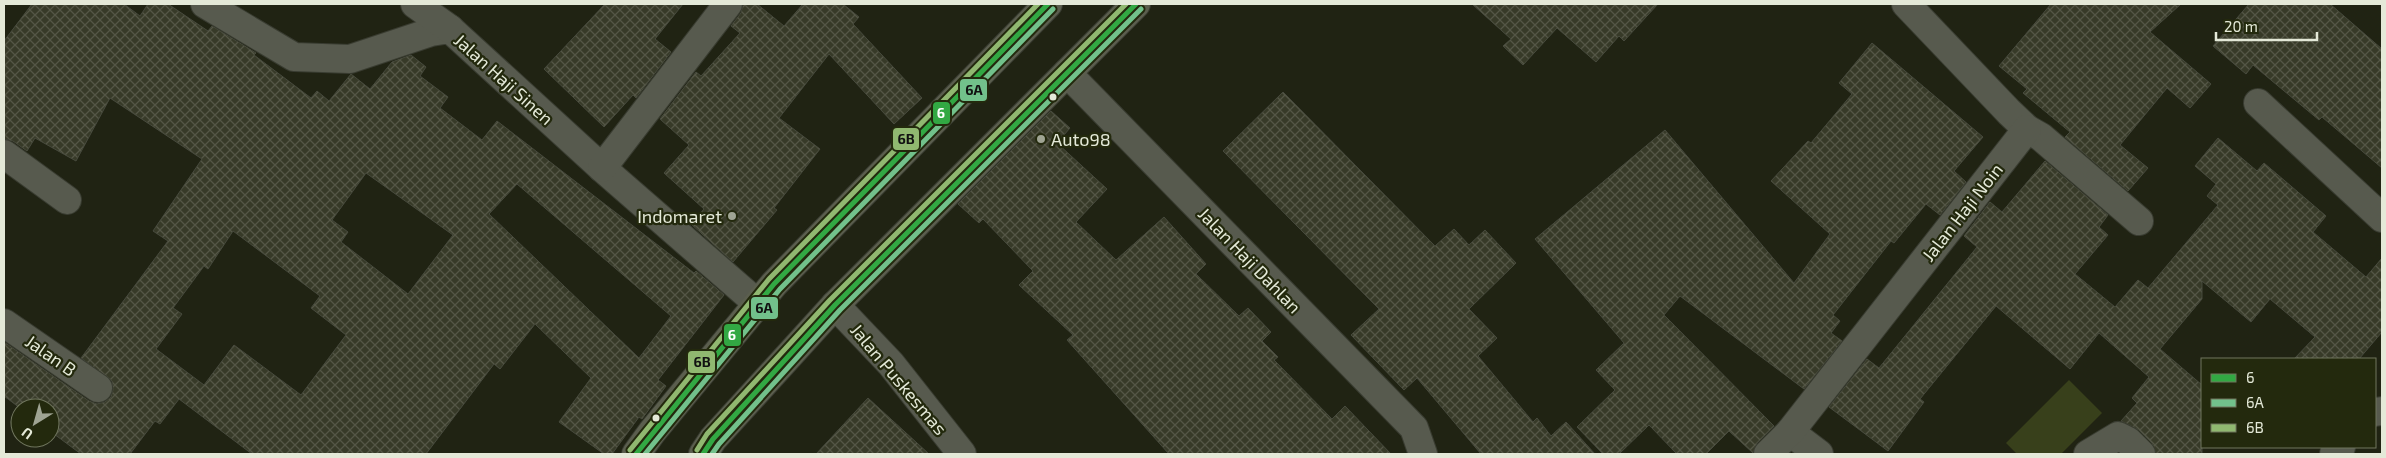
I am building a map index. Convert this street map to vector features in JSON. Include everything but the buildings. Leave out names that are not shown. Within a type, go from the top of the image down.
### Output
[{"type":"main road","points":[[636,454],[757,303],[1048,4]]},
{"type":"main road","points":[[703,454],[713,439],[835,305],[1136,4]]},
{"type":"street","name":"Jalan Haji Sinen","points":[[204,4],[294,56],[350,59],[431,32],[450,29],[602,168],[757,303]]},
{"type":"street","points":[[415,4],[450,29]]},
{"type":"street","points":[[602,168],[728,4]]},
{"type":"street","points":[[1906,4],[2027,129],[2041,136],[2139,220]]},
{"type":"street","name":"Jalan Haji Dahlan","points":[[1067,73],[1414,428],[1423,454]]},
{"type":"street","points":[[2258,103],[2382,218]]},
{"type":"street","name":"Jalan Haji Noin","points":[[1768,454],[1790,432],[2027,129]]},
{"type":"street","points":[[4,154],[68,200]]},
{"type":"street","name":"Jalan Puskesmas","points":[[835,305],[891,364],[962,454]]},
{"type":"street","name":"Jalan B","points":[[4,323],[98,388]]},
{"type":"street","points":[[1790,432],[1820,454]]},
{"type":"street","points":[[2088,454],[2118,436],[2128,441],[2142,454]]},
{"type":"green space","points":[[2069,380],[2102,413],[2061,454],[2017,454],[2006,443]]},
{"type":"transit line","name":"6B","points":[[630,450],[769,279],[1038,4]]},
{"type":"transit line","name":"6","points":[[636,454],[774,284],[1048,4]]},
{"type":"transit line","name":"6B","points":[[697,450],[707,434],[830,300],[1126,4]]},
{"type":"transit line","name":"6","points":[[703,454],[713,439],[835,305],[1136,4]]},
{"type":"transit line","name":"6A","points":[[645,454],[780,289],[1053,9]]},
{"type":"transit line","name":"6A","points":[[712,454],[840,310],[1141,9]]},
{"type":"place","name":"Auto98","points":[[1041,139]]},
{"type":"place","name":"Indomaret","points":[[732,216]]}]
